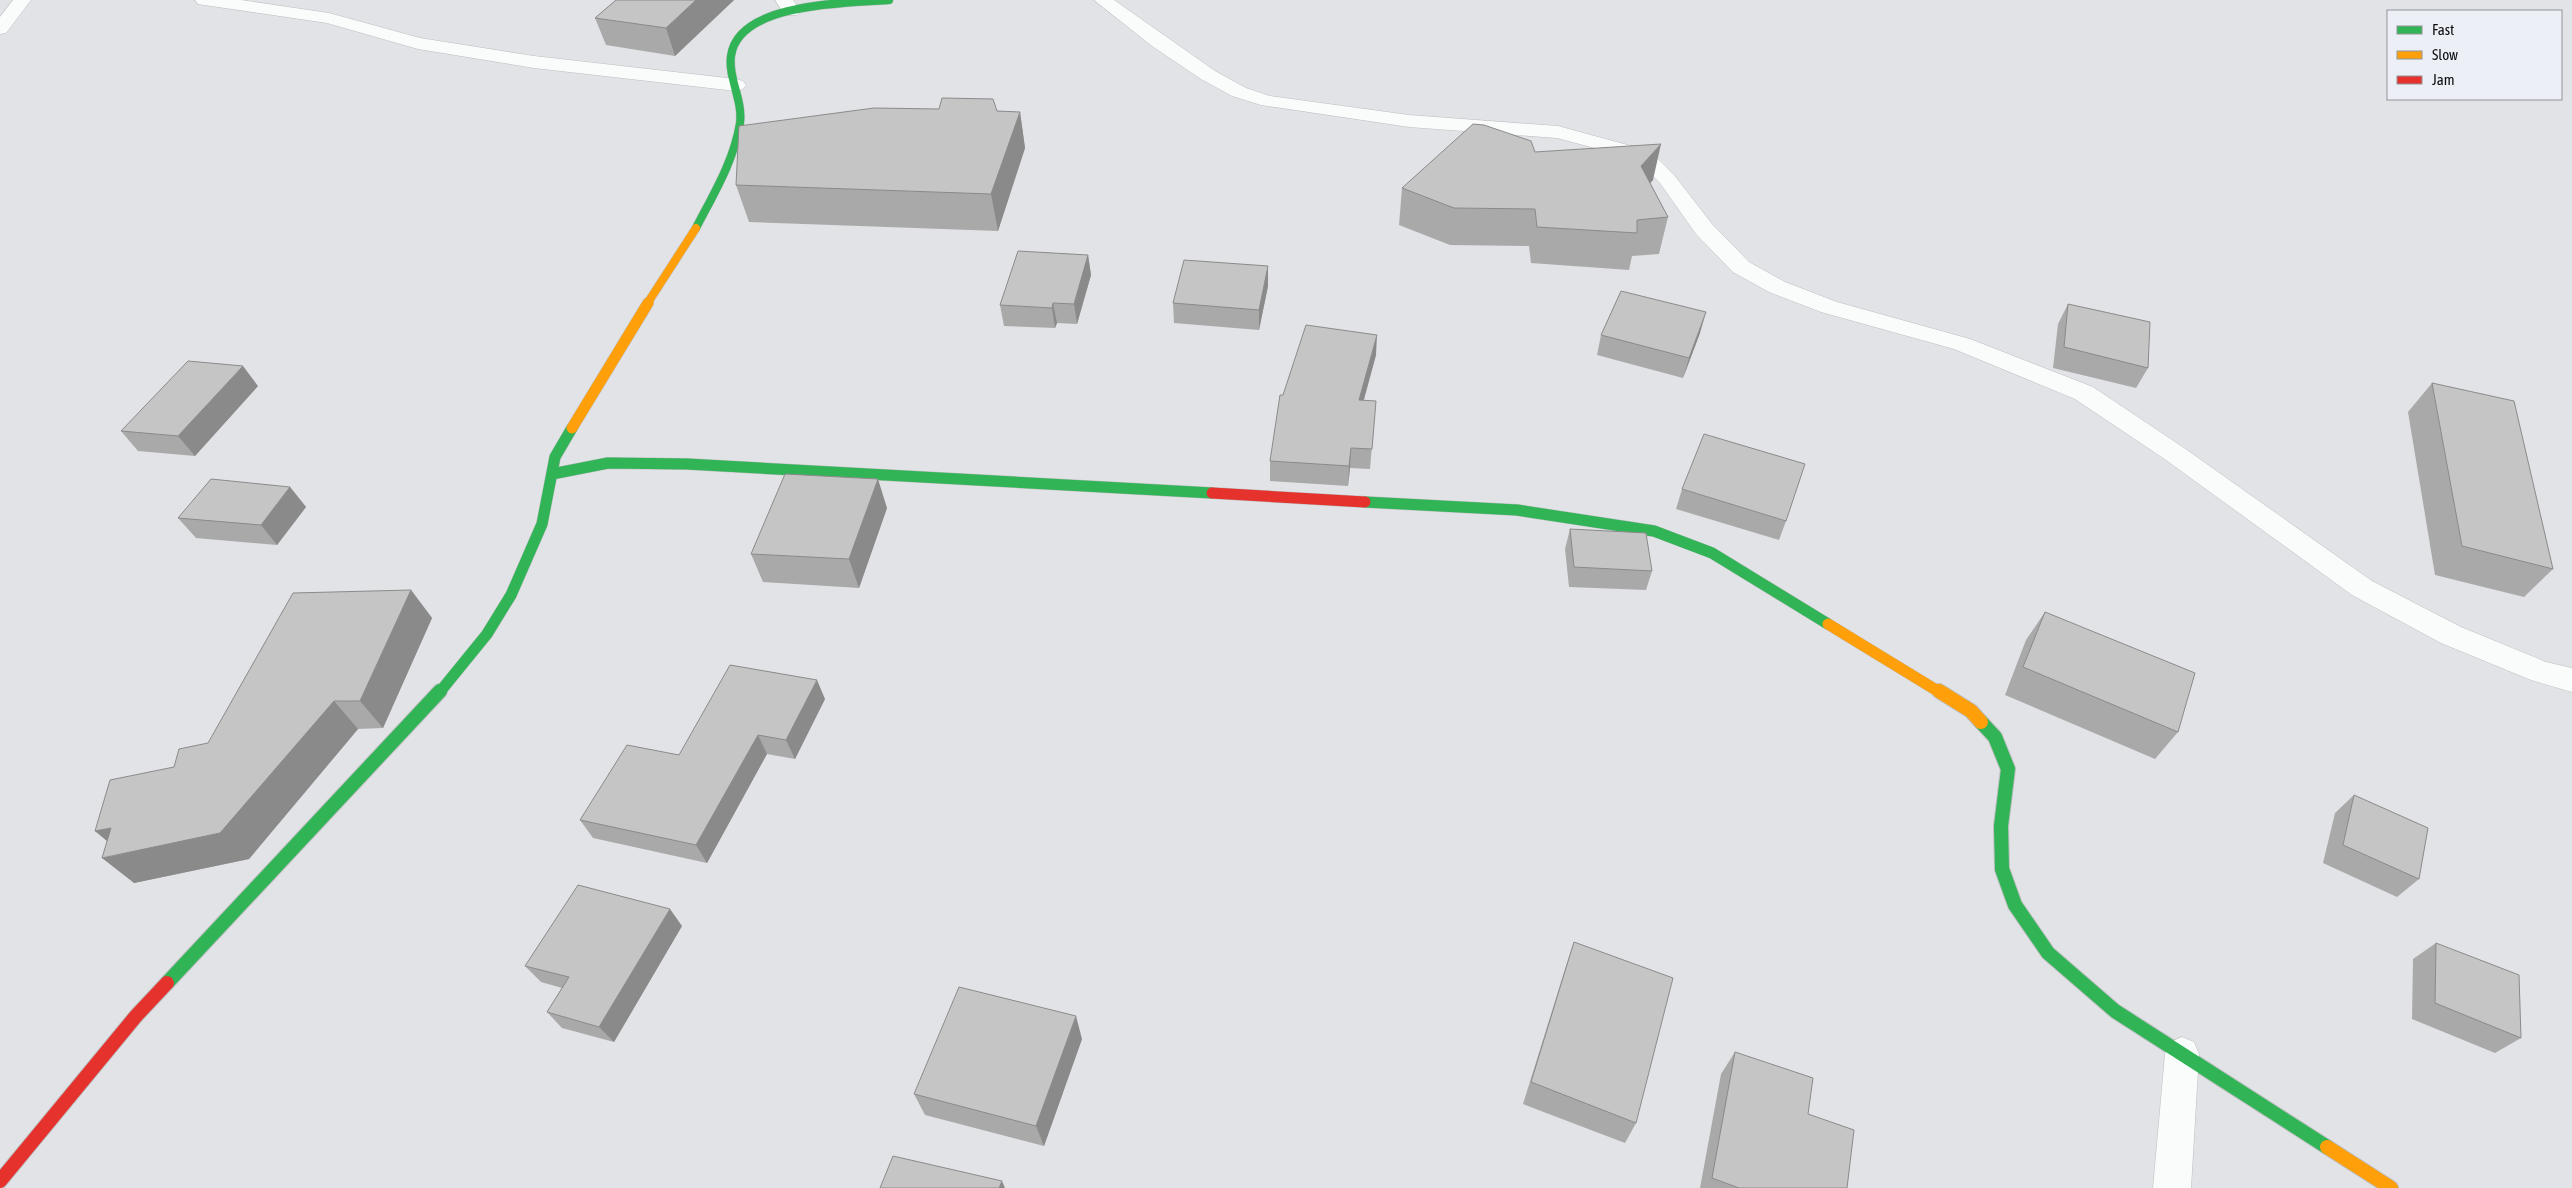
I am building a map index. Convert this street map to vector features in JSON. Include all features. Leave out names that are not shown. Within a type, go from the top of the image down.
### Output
[{"type":"street","points":[[0,29],[22,0]]},
{"type":"street","points":[[204,0],[329,18],[418,43],[524,60],[736,85]]},
{"type":"street","points":[[0,1180],[136,1016],[454,676],[487,634],[511,595],[542,524],[555,457],[627,335],[690,242],[731,158],[741,121],[731,55],[734,41],[742,30],[787,3],[889,0]]},
{"type":"street","points":[[1104,0],[1159,42],[1208,75],[1239,92],[1268,101],[1409,121],[1558,132],[1628,151],[1650,162],[1667,179],[1704,229],[1741,267],[1777,288],[1829,307],[1962,344],[2084,393],[2175,454],[2267,522],[2362,588],[2452,635],[2540,672],[2572,680]]},
{"type":"street","points":[[552,474],[608,463],[687,464],[1517,510],[1599,521],[1654,532],[1712,553],[1971,711],[1995,737],[2008,769],[2001,826],[2002,869],[2015,905],[2048,953],[2114,1011],[2392,1188]]},
{"type":"street","points":[[2172,1188],[2182,1054]]},
{"type":"building","points":[[616,0],[696,0],[666,28],[595,18]]},
{"type":"building","points":[[942,98],[993,99],[997,111],[1020,112],[991,194],[736,185],[739,126],[874,108],[939,109]]},
{"type":"building","points":[[1473,124],[1484,125],[1531,141],[1535,152],[1661,144],[1641,166],[1668,217],[1637,220],[1637,233],[1537,227],[1535,209],[1454,208],[1402,188]]},
{"type":"building","points":[[1018,251],[1088,255],[1074,304],[1053,303],[1052,308],[1000,305]]},
{"type":"building","points":[[1184,260],[1268,266],[1259,310],[1173,303]]},
{"type":"building","points":[[1621,291],[1706,312],[1689,358],[1601,335]]},
{"type":"building","points":[[2068,304],[2150,322],[2148,368],[2064,347]]},
{"type":"building","points":[[1306,325],[1377,335],[1359,400],[1376,401],[1372,449],[1351,448],[1349,466],[1270,461],[1280,395],[1283,395]]},
{"type":"building","points":[[188,361],[243,366],[178,436],[121,431]]},
{"type":"building","points":[[2432,383],[2514,401],[2553,569],[2462,546]]},
{"type":"building","points":[[1704,434],[1805,464],[1786,521],[1682,489]]},
{"type":"building","points":[[785,474],[878,479],[849,559],[751,554]]},
{"type":"building","points":[[211,479],[290,487],[261,525],[178,518]]},
{"type":"building","points":[[1570,529],[1646,533],[1652,571],[1574,567]]},
{"type":"building","points":[[411,590],[360,701],[334,701],[220,833],[102,858],[111,828],[95,831],[110,780],[174,767],[179,749],[208,743],[293,593]]},
{"type":"building","points":[[2045,612],[2195,673],[2178,732],[2023,667]]},
{"type":"building","points":[[730,665],[817,680],[786,740],[758,735],[696,845],[580,820],[627,745],[679,755]]},
{"type":"building","points":[[2354,795],[2428,828],[2419,879],[2343,845]]},
{"type":"building","points":[[578,885],[670,909],[599,1027],[547,1012],[569,977],[525,966]]},
{"type":"building","points":[[1574,942],[1673,978],[1636,1123],[1531,1082]]},
{"type":"building","points":[[2436,943],[2519,975],[2521,1038],[2435,1003]]},
{"type":"building","points":[[959,987],[1076,1016],[1036,1126],[914,1094]]},
{"type":"building","points":[[1735,1052],[1813,1078],[1808,1114],[1854,1130],[1847,1188],[1739,1188],[1712,1178]]},
{"type":"building","points":[[893,1156],[1002,1181],[999,1188],[880,1188]]},
{"type":"traffic: fast","points":[[696,228],[728,164],[737,137],[741,115],[731,63],[731,55],[737,38],[751,25],[772,16],[797,9],[889,0]]},
{"type":"traffic: fast","points":[[167,983],[454,676],[487,634],[511,595],[542,524],[555,457],[572,428]]},
{"type":"traffic: fast","points":[[552,474],[608,463],[687,464],[1212,493]]},
{"type":"traffic: fast","points":[[1365,502],[1517,510],[1654,531],[1712,553],[1828,624]]},
{"type":"traffic: fast","points":[[1981,722],[1995,737],[2008,769],[2001,826],[2002,869],[2015,905],[2048,953],[2115,1011],[2327,1147]]},
{"type":"traffic: slow","points":[[572,428],[627,335],[696,228]]},
{"type":"traffic: slow","points":[[1828,624],[1971,711],[1981,722]]},
{"type":"traffic: slow","points":[[2327,1147],[2391,1188]]},
{"type":"traffic: jam","points":[[1212,493],[1365,502]]},
{"type":"traffic: jam","points":[[0,1181],[136,1016],[167,983]]}]
